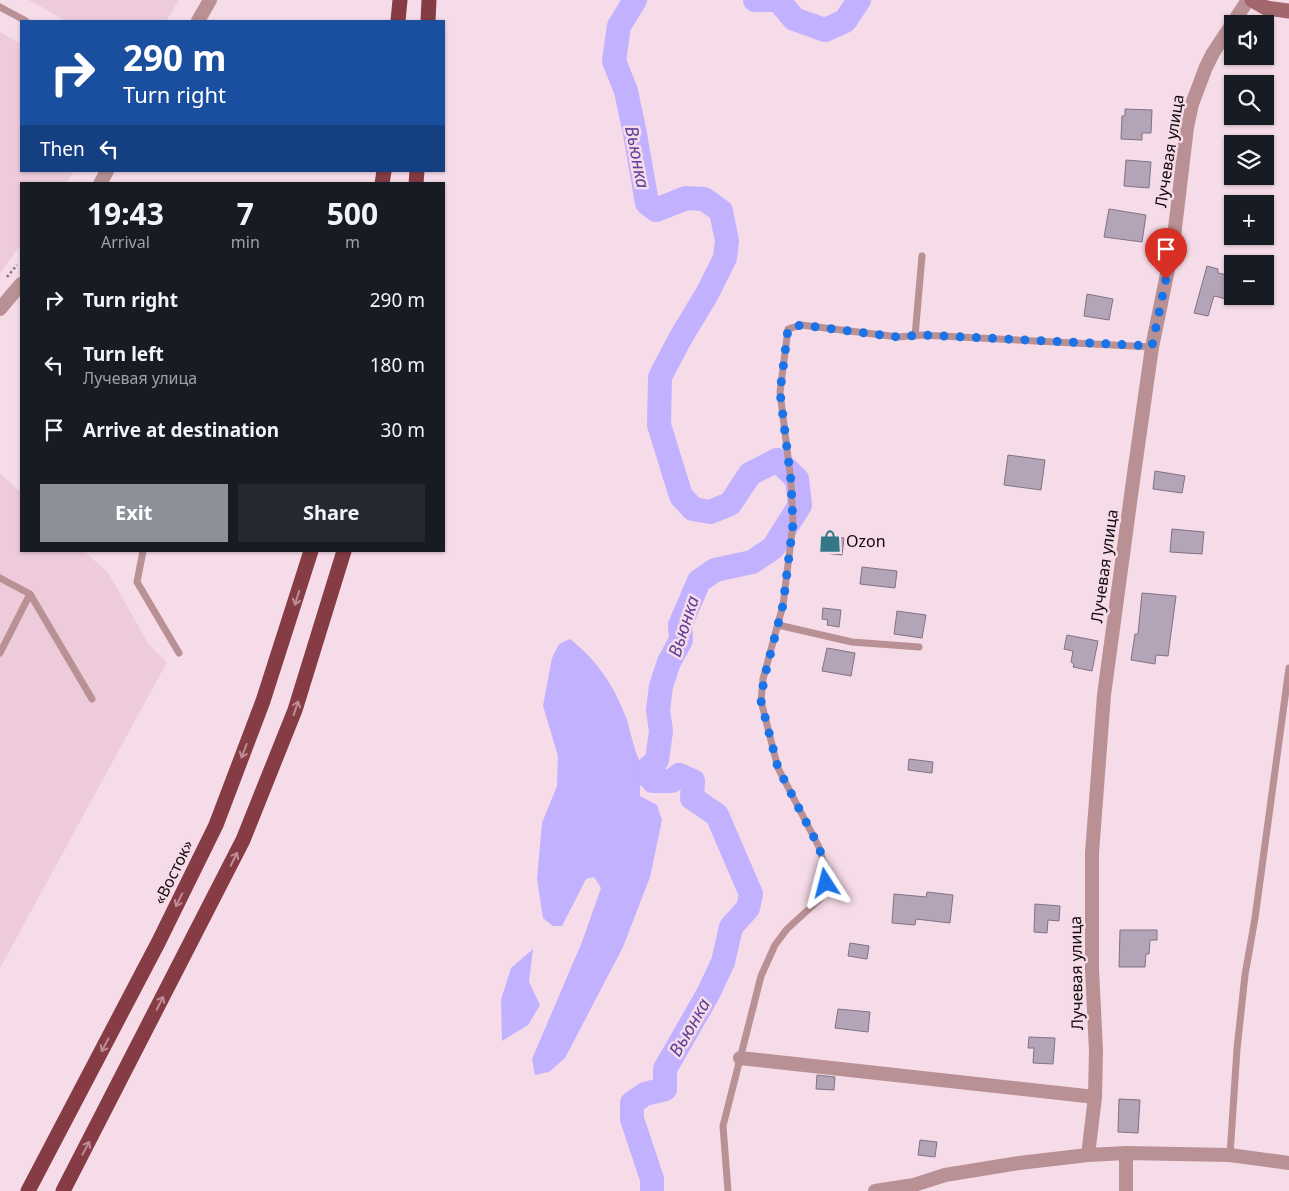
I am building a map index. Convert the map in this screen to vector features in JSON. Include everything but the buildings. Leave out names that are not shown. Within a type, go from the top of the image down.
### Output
[{"type":"highway","points":[[398,20],[400,0]]},
{"type":"highway","points":[[428,20],[429,0]]},
{"type":"highway","name":"«Восток»","points":[[28,1191],[158,943],[216,825],[264,701],[311,552]]},
{"type":"highway","points":[[63,1191],[244,840],[295,710],[344,552]]},
{"type":"main road","points":[[1252,0],[1266,8],[1289,12]]},
{"type":"street","points":[[199,20],[210,0]]},
{"type":"street","name":"Лучевая улица","points":[[1088,1155],[1095,1097],[1096,1051],[1092,969],[1092,853],[1104,695],[1152,346],[1173,245],[1187,127],[1192,104],[1213,53],[1248,0]]},
{"type":"street","points":[[0,309],[20,285]]},
{"type":"street","points":[[740,1058],[1095,1097]]},
{"type":"street","points":[[1126,1153],[1126,1191]]},
{"type":"street","points":[[874,1191],[914,1188],[945,1175],[1019,1163],[1088,1155],[1126,1153],[1230,1155],[1289,1163]]},
{"type":"lane","points":[[0,7],[24,20]]},
{"type":"lane","points":[[915,336],[922,256]]},
{"type":"lane","points":[[728,1191],[723,1126],[761,976],[775,945],[787,928],[821,898],[826,883],[826,871],[819,847],[778,768],[761,701],[764,679],[783,605],[793,524],[791,481],[780,392],[788,329],[801,325],[898,337],[915,336],[1152,346]]},
{"type":"lane","points":[[143,552],[137,582],[179,653]]},
{"type":"lane","points":[[0,578],[30,594],[92,699]]},
{"type":"lane","points":[[0,653],[30,594]]},
{"type":"lane","points":[[778,625],[852,642],[920,647]]},
{"type":"lane","points":[[1230,1155],[1237,1049],[1245,975],[1255,918],[1289,668]]},
{"type":"path","points":[[6,280],[17,265]]},
{"type":"shaded area","points":[[29,0],[179,0],[167,20],[64,20]]},
{"type":"shaded area","points":[[0,32],[20,43],[20,172],[73,172],[67,182],[20,182],[20,245],[0,273]]},
{"type":"shaded area","points":[[0,473],[20,492],[20,552],[85,552],[109,574],[149,645],[167,662],[0,968]]},
{"type":"shaded area","points":[[570,639],[589,656],[604,675],[617,697],[627,720],[636,752],[645,771],[640,787],[640,796],[657,805],[662,820],[650,877],[623,947],[565,1058],[549,1072],[535,1075],[532,1059],[582,942],[601,888],[594,877],[586,879],[562,926],[553,926],[543,918],[537,879],[542,823],[557,786],[558,756],[543,706],[552,658],[559,644]]},
{"type":"shaded area","points":[[533,949],[529,982],[540,1005],[528,1025],[502,1041],[501,1000],[511,968]]},
{"type":"waterway","name":"Вьюнка","points":[[635,0],[619,26],[614,61],[626,91],[647,203],[656,210],[686,198],[704,199],[721,211],[727,241],[725,258],[660,377],[659,425],[681,496],[693,509],[710,512],[730,504],[750,474],[777,460],[797,479],[800,505],[773,548],[752,562],[715,570],[699,581],[680,625],[681,640],[669,662],[661,686],[658,710],[661,731],[657,760],[645,771],[653,781],[672,781],[679,775],[693,781],[692,798],[717,815],[751,894],[748,908],[731,927],[723,962],[708,994],[665,1069],[665,1089],[645,1094],[632,1103],[632,1119],[652,1179],[652,1191]]},
{"type":"waterway","name":"Вьюнка","points":[[755,0],[778,0],[794,19],[825,30],[845,21],[859,0]]},
{"type":"place","name":"Ozon","points":[[830,541]]},
{"type":"route","points":[[826,883],[826,871],[819,847],[778,768],[761,701],[764,679],[783,605],[793,524],[791,481],[780,392],[788,329],[801,325],[898,337],[922,335],[1152,346],[1166,279]]}]
